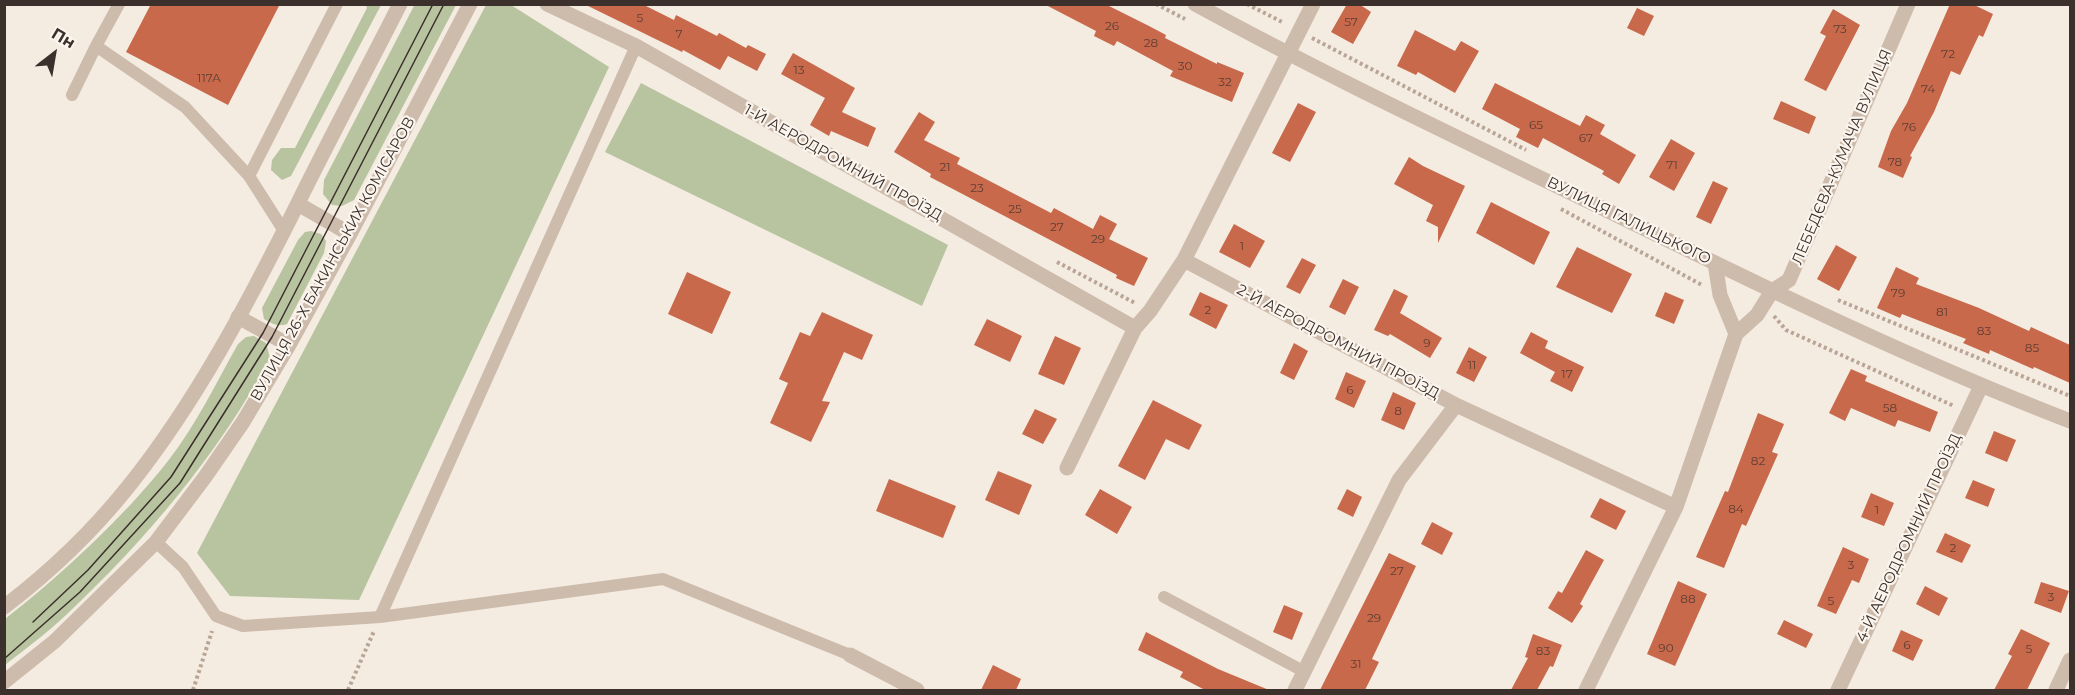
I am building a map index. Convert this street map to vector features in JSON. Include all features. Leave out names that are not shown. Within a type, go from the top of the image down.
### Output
[{"type":"street","points":[[4,607],[39,580],[73,549],[128,488],[177,420],[238,317],[400,4]]},
{"type":"street","name":"ВУЛИЦЯ 26-Х БАКИНСЬКИХ КОМІСАРОВ","points":[[4,682],[55,641],[156,542],[180,513],[243,422],[289,345],[350,234],[470,4]]},
{"type":"street","name":"1-Й АЕРОДРОМНИЙ ПРОЇЗД","points":[[547,4],[636,46],[1135,328]]},
{"type":"street","name":"ВУЛИЦЯ ГАЛИЦЬКОГО","points":[[1195,4],[1287,54],[1772,291],[1981,386],[2070,420]]},
{"type":"street","points":[[1067,468],[1135,328],[1150,311],[1184,260],[1313,4]]},
{"type":"street","name":"ЛЕБЕДЄВА-КУМАЧА ВУЛИЦЯ","points":[[1586,690],[1676,507],[1736,334],[1757,315],[1772,291],[1789,280],[1908,4]]},
{"type":"street","points":[[298,204],[350,234]]},
{"type":"street","name":"2-Й АЕРОДРОМНИЙ ПРОЇЗД","points":[[1184,260],[1456,405],[1399,480],[1295,690]]},
{"type":"street","points":[[1715,263],[1720,295],[1736,334]]},
{"type":"street","points":[[238,317],[289,345]]},
{"type":"street","name":"4-Й АЕРОДРОМНИЙ ПРОЇЗД","points":[[1838,690],[1981,386]]},
{"type":"street","points":[[1456,405],[1676,507]]},
{"type":"street","points":[[850,655],[917,690]]},
{"type":"street","points":[[2056,690],[2070,660]]},
{"type":"lane","points":[[72,95],[119,4]]},
{"type":"lane","points":[[249,176],[337,4]]},
{"type":"lane","points":[[96,46],[185,107],[249,176],[284,231]]},
{"type":"lane","points":[[380,618],[636,46]]},
{"type":"lane","points":[[156,542],[183,567],[216,616],[243,626],[380,618],[663,579],[850,655]]},
{"type":"lane","points":[[1164,597],[1305,672]]},
{"type":"path","points":[[1247,4],[1536,154]]},
{"type":"path","points":[[1832,298],[2070,396]]},
{"type":"path","points":[[1764,304],[1785,330],[1969,412]]},
{"type":"path","points":[[193,690],[216,616]]},
{"type":"path","points":[[348,690],[380,618]]},
{"type":"green space","points":[[415,4],[456,5],[354,200],[342,206],[332,205],[323,194],[324,180]]},
{"type":"green space","points":[[366,5],[381,5],[291,176],[282,180],[271,170],[272,160],[281,148],[295,148],[367,8]]},
{"type":"green space","points":[[486,5],[511,5],[609,67],[359,600],[230,596],[197,553]]},
{"type":"green space","points":[[641,83],[948,245],[922,306],[605,152]]},
{"type":"green space","points":[[305,232],[321,234],[326,241],[324,253],[287,324],[273,324],[264,319],[262,308],[298,240]]},
{"type":"green space","points":[[254,336],[266,343],[270,358],[250,394],[203,462],[151,527],[95,587],[50,629],[5,665],[5,619],[91,545],[151,482],[188,433],[238,344],[246,337]]},
{"type":"building","points":[[151,4],[280,4],[228,105],[126,52]]},
{"type":"building","points":[[584,4],[642,4],[674,20],[676,15],[717,36],[719,33],[746,48],[748,45],[766,54],[757,71],[728,56],[720,70],[683,50],[682,52]]},
{"type":"building","points":[[1044,4],[1105,4],[1217,64],[1217,62],[1244,73],[1232,102],[1170,76],[1173,71],[1117,41],[1114,46],[1094,36],[1096,31]]},
{"type":"building","points":[[1347,4],[1359,4],[1371,12],[1353,44],[1331,32]]},
{"type":"building","points":[[1950,4],[1972,4],[1993,14],[1983,37],[1979,35],[1960,75],[1951,71],[1934,112],[1910,156],[1912,157],[1903,178],[1878,167],[1891,131],[1907,103]]},
{"type":"building","points":[[1637,8],[1654,16],[1644,36],[1627,28]]},
{"type":"building","points":[[1833,9],[1860,25],[1826,91],[1804,80],[1826,36],[1820,33]]},
{"type":"building","points":[[1415,30],[1455,51],[1461,41],[1479,51],[1455,93],[1418,72],[1416,75],[1397,66]]},
{"type":"building","points":[[793,53],[855,88],[842,112],[876,128],[868,147],[831,131],[829,136],[810,125],[825,98],[781,74]]},
{"type":"building","points":[[1495,83],[1580,126],[1586,115],[1605,125],[1600,134],[1636,155],[1619,184],[1602,174],[1604,171],[1543,138],[1538,148],[1516,137],[1520,129],[1482,109]]},
{"type":"building","points":[[1781,101],[1816,117],[1809,134],[1773,119]]},
{"type":"building","points":[[1298,103],[1316,112],[1290,162],[1272,153]]},
{"type":"building","points":[[919,112],[935,122],[924,140],[960,158],[957,164],[1051,213],[1054,208],[1093,229],[1100,215],[1117,224],[1109,239],[1148,258],[1134,286],[930,177],[931,174],[894,152]]},
{"type":"building","points":[[1671,139],[1695,153],[1674,191],[1649,177]]},
{"type":"building","points":[[1409,157],[1465,186],[1438,243],[1438,227],[1426,221],[1433,205],[1394,184]]},
{"type":"building","points":[[1713,181],[1728,188],[1711,224],[1696,217]]},
{"type":"building","points":[[1491,202],[1550,232],[1534,265],[1476,233]]},
{"type":"building","points":[[1234,224],[1265,241],[1250,268],[1219,252]]},
{"type":"building","points":[[1836,245],[1857,257],[1839,291],[1817,279]]},
{"type":"building","points":[[1577,247],[1632,274],[1612,313],[1556,287]]},
{"type":"building","points":[[1302,258],[1316,265],[1300,294],[1286,287]]},
{"type":"building","points":[[1896,267],[1919,278],[1916,284],[1979,308],[2029,331],[2031,327],[2070,345],[2070,383],[1990,350],[1989,354],[1963,343],[1966,339],[1902,314],[1900,318],[1877,308]]},
{"type":"building","points":[[687,272],[731,292],[712,334],[668,314]]},
{"type":"building","points":[[1343,279],[1359,287],[1345,315],[1329,307]]},
{"type":"building","points":[[1394,289],[1408,296],[1400,313],[1442,338],[1430,358],[1390,334],[1388,336],[1374,330]]},
{"type":"building","points":[[1200,292],[1228,305],[1216,329],[1189,315]]},
{"type":"building","points":[[1665,292],[1684,300],[1674,324],[1655,316]]},
{"type":"building","points":[[822,312],[873,335],[862,360],[844,352],[822,401],[830,402],[811,442],[770,423],[788,383],[779,379],[800,332],[810,336]]},
{"type":"building","points":[[987,319],[1022,336],[1010,362],[974,345]]},
{"type":"building","points":[[1531,332],[1548,341],[1545,348],[1584,367],[1572,392],[1550,381],[1555,372],[1520,353]]},
{"type":"building","points":[[1055,336],[1081,348],[1064,385],[1038,374]]},
{"type":"building","points":[[1294,343],[1308,351],[1294,380],[1280,373]]},
{"type":"building","points":[[1469,347],[1487,357],[1474,382],[1456,373]]},
{"type":"building","points":[[1851,369],[1867,376],[1865,381],[1938,412],[1930,432],[1898,420],[1895,427],[1851,408],[1845,421],[1829,413]]},
{"type":"building","points":[[1346,372],[1366,381],[1354,408],[1335,399]]},
{"type":"building","points":[[1393,392],[1416,403],[1404,430],[1381,420]]},
{"type":"building","points":[[1153,400],[1202,425],[1189,450],[1166,439],[1145,480],[1118,466]]},
{"type":"building","points":[[1035,409],[1057,419],[1043,444],[1022,434]]},
{"type":"building","points":[[1758,413],[1784,424],[1772,452],[1778,454],[1746,526],[1742,524],[1724,568],[1696,557],[1725,491],[1728,492]]},
{"type":"building","points":[[1994,431],[2016,440],[2007,462],[1985,453]]},
{"type":"building","points":[[998,471],[1032,485],[1019,515],[985,500]]},
{"type":"building","points":[[889,479],[956,506],[943,538],[876,511]]},
{"type":"building","points":[[1973,480],[1995,489],[1988,507],[1965,498]]},
{"type":"building","points":[[1100,489],[1132,507],[1117,534],[1085,515]]},
{"type":"building","points":[[1347,489],[1362,497],[1353,517],[1337,509]]},
{"type":"building","points":[[1871,493],[1894,503],[1884,526],[1861,517]]},
{"type":"building","points":[[1600,498],[1626,511],[1616,530],[1590,517]]},
{"type":"building","points":[[1432,522],[1453,533],[1442,555],[1421,544]]},
{"type":"building","points":[[1945,533],[1971,545],[1962,563],[1936,552]]},
{"type":"building","points":[[1843,547],[1869,559],[1859,583],[1852,580],[1836,614],[1817,606]]},
{"type":"building","points":[[1586,550],[1604,560],[1580,604],[1583,606],[1572,623],[1548,608],[1558,591],[1562,593]]},
{"type":"building","points":[[1389,553],[1416,566],[1372,659],[1379,662],[1365,690],[1320,690]]},
{"type":"building","points":[[1678,581],[1707,594],[1675,666],[1647,654]]},
{"type":"building","points":[[2041,582],[2069,591],[2061,613],[2034,603]]},
{"type":"building","points":[[1925,586],[1948,598],[1939,616],[1916,604]]},
{"type":"building","points":[[1284,605],[1303,613],[1292,640],[1273,632]]},
{"type":"building","points":[[1784,620],[1813,634],[1806,648],[1777,634]]},
{"type":"building","points":[[2021,629],[2050,643],[2027,690],[1994,690],[2012,656],[2008,654]]},
{"type":"building","points":[[1901,630],[1923,640],[1913,661],[1892,651]]},
{"type":"building","points":[[1146,632],[1218,669],[1269,690],[1205,690],[1180,677],[1183,672],[1138,650]]},
{"type":"building","points":[[1533,634],[1562,645],[1553,667],[1550,666],[1537,690],[1511,690],[1528,658],[1525,657]]},
{"type":"building","points":[[993,665],[1021,679],[1016,690],[981,690]]},
{"type":"tram line","points":[[33,622],[88,570],[171,477],[263,333],[433,4]]},
{"type":"tram line","points":[[4,659],[80,592],[180,483],[272,337],[444,4]]}]
